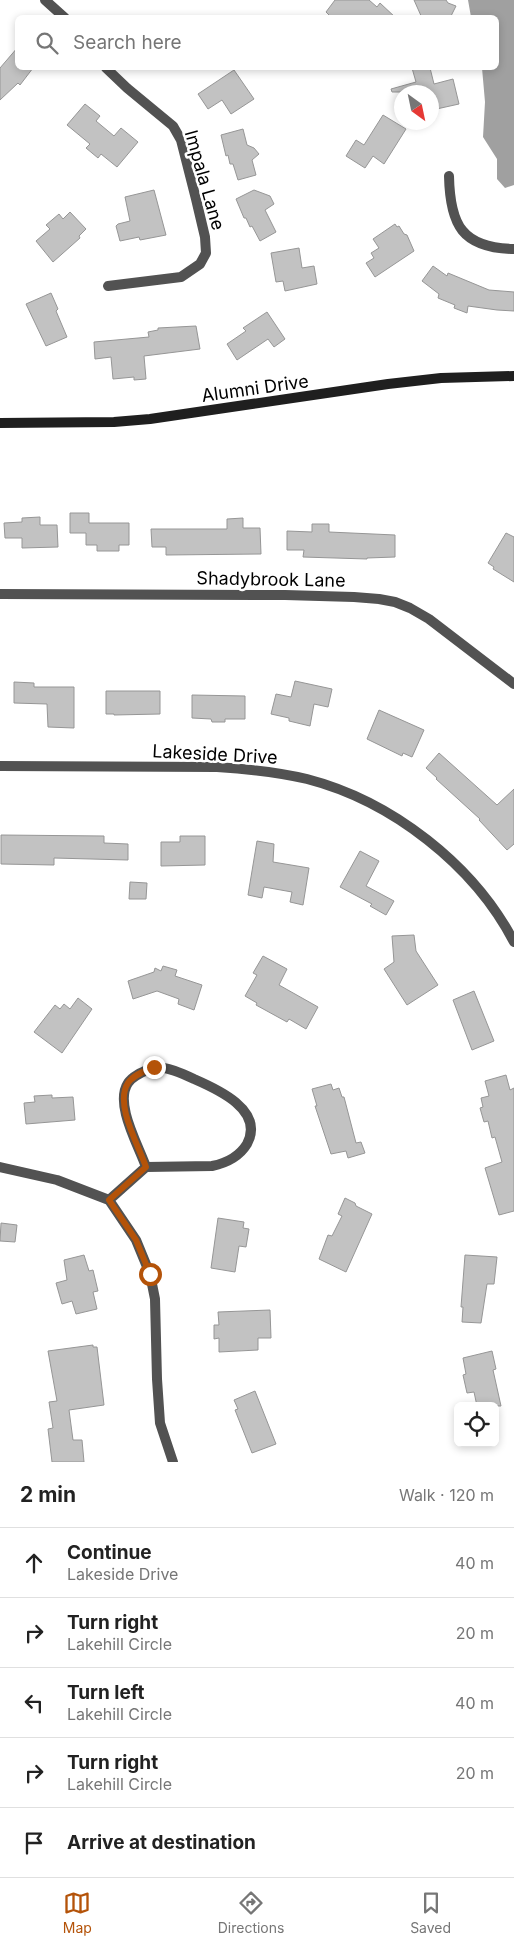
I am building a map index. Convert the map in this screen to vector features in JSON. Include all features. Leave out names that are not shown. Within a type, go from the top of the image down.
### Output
[{"type":"main road","name":"Alumni Drive","points":[[0,423],[114,422],[150,419],[397,383],[440,378],[514,376]]},
{"type":"street","points":[[45,0],[62,15]]},
{"type":"street","name":"Impala Lane","points":[[108,70],[173,126],[181,140],[205,237],[206,253],[200,264],[181,277],[108,286]]},
{"type":"street","points":[[448,176],[452,212],[460,228],[470,238],[482,244],[514,249]]},
{"type":"street","name":"Shadybrook Lane","points":[[0,594],[285,594],[379,599],[395,602],[410,608],[429,619],[514,684]]},
{"type":"street","name":"Lakeside Drive","points":[[0,766],[217,767],[277,773],[309,780],[366,802],[415,830],[431,842],[465,874],[488,903],[514,942]]},
{"type":"street","points":[[109,1200],[146,1167],[212,1166],[229,1161],[237,1156],[248,1142],[251,1131],[247,1115],[236,1101],[209,1085],[169,1068],[154,1067],[140,1073],[129,1081],[124,1091],[124,1107],[146,1167]]},
{"type":"street","points":[[0,1167],[57,1180],[109,1200],[136,1240],[150,1274],[155,1300],[160,1423],[173,1462]]},
{"type":"shaded area","points":[[468,0],[514,0],[514,185],[505,188],[497,179],[497,159],[483,137],[485,102],[482,70],[499,70],[499,15],[471,15]]},
{"type":"building","points":[[335,0],[369,0],[377,7],[380,3],[393,15],[329,15],[326,12]]},
{"type":"building","points":[[414,0],[446,0],[448,3],[456,6],[452,15],[421,15]]},
{"type":"building","points":[[15,50],[15,70],[31,70],[20,85],[18,83],[0,100],[0,68]]},
{"type":"building","points":[[234,70],[254,99],[231,114],[222,100],[208,109],[198,94]]},
{"type":"building","points":[[413,70],[430,70],[434,84],[453,79],[459,104],[439,108],[439,85],[405,85],[416,82]]},
{"type":"building","points":[[85,104],[100,116],[96,121],[114,136],[121,128],[138,142],[117,167],[101,154],[98,158],[86,148],[90,144],[67,125]]},
{"type":"building","points":[[383,115],[394,122],[394,130],[405,130],[384,164],[373,156],[365,168],[346,156],[356,140],[364,145]]},
{"type":"building","points":[[243,129],[247,145],[254,148],[259,154],[252,160],[256,175],[238,180],[233,164],[230,164],[228,155],[226,156],[221,135]]},
{"type":"building","points":[[154,190],[166,235],[140,240],[139,237],[120,241],[116,226],[130,221],[125,197]]},
{"type":"building","points":[[254,190],[270,196],[274,204],[265,210],[276,232],[260,241],[252,226],[250,227],[246,218],[244,218],[236,199]]},
{"type":"building","points":[[70,212],[86,229],[79,236],[80,238],[53,262],[36,241],[50,229],[46,225],[59,214],[63,219]]},
{"type":"building","points":[[395,224],[407,235],[414,251],[375,277],[366,263],[374,258],[371,253],[379,248],[373,239]]},
{"type":"building","points":[[299,248],[302,268],[314,266],[317,284],[285,291],[283,281],[276,282],[271,253]]},
{"type":"building","points":[[433,266],[447,276],[448,273],[489,290],[514,292],[514,311],[468,306],[467,313],[454,308],[455,305],[438,298],[439,294],[422,281]]},
{"type":"building","points":[[51,293],[67,337],[46,346],[26,304]]},
{"type":"building","points":[[267,312],[285,339],[274,347],[268,339],[237,360],[227,344],[246,331],[243,328]]},
{"type":"building","points":[[196,326],[200,349],[144,356],[146,379],[134,380],[134,377],[113,379],[111,357],[95,359],[94,342],[149,337],[148,332],[158,330],[158,328]]},
{"type":"building","points":[[70,513],[89,513],[89,523],[129,523],[129,545],[119,545],[119,551],[97,551],[97,545],[86,545],[86,533],[70,533]]},
{"type":"building","points":[[40,517],[40,525],[57,525],[58,547],[22,548],[22,538],[5,538],[4,523],[22,522],[22,518]]},
{"type":"building","points":[[243,518],[243,528],[260,528],[261,554],[166,555],[166,547],[152,547],[151,529],[227,529],[227,519]]},
{"type":"building","points":[[312,524],[329,524],[329,532],[395,535],[395,557],[367,559],[303,557],[304,550],[287,550],[287,531],[312,532]]},
{"type":"building","points":[[506,533],[514,537],[514,582],[493,569],[494,567],[488,563]]},
{"type":"building","points":[[295,681],[332,689],[328,707],[314,704],[310,726],[271,714],[276,694],[291,697]]},
{"type":"building","points":[[14,682],[34,683],[34,687],[74,687],[74,728],[48,727],[47,704],[14,703]]},
{"type":"building","points":[[106,691],[160,691],[160,714],[106,714]]},
{"type":"building","points":[[192,695],[245,696],[245,719],[225,719],[225,722],[212,722],[211,719],[192,718]]},
{"type":"building","points":[[379,710],[424,730],[412,757],[403,753],[402,756],[367,739]]},
{"type":"building","points":[[439,753],[497,805],[514,789],[514,844],[507,850],[480,819],[426,768]]},
{"type":"building","points":[[1,835],[104,836],[104,843],[128,844],[128,860],[54,858],[54,865],[1,864]]},
{"type":"building","points":[[180,836],[205,836],[205,865],[161,866],[161,842],[180,842]]},
{"type":"building","points":[[257,841],[274,844],[273,862],[309,868],[303,905],[290,902],[292,892],[264,887],[262,898],[248,895]]},
{"type":"building","points":[[360,851],[379,861],[366,886],[394,901],[386,915],[370,906],[372,904],[340,887]]},
{"type":"building","points":[[130,882],[147,883],[146,899],[129,899]]},
{"type":"building","points":[[414,935],[416,951],[438,985],[407,1005],[384,969],[394,962],[392,936]]},
{"type":"building","points":[[263,956],[287,969],[279,985],[318,1007],[306,1029],[289,1019],[287,1022],[256,1005],[257,1003],[245,996],[257,975],[253,973]]},
{"type":"building","points":[[163,966],[177,970],[175,976],[202,985],[194,1010],[178,1004],[179,999],[157,991],[133,999],[128,981],[154,972],[155,968],[161,971]]},
{"type":"building","points":[[474,991],[494,1041],[472,1050],[453,1000]]},
{"type":"building","points":[[78,998],[92,1009],[62,1053],[34,1032],[55,1005],[60,1009],[64,1004],[70,1009]]},
{"type":"building","points":[[506,1075],[510,1090],[514,1088],[514,1211],[499,1215],[485,1168],[502,1162],[495,1137],[492,1138],[488,1121],[484,1122],[480,1108],[483,1107],[481,1098],[489,1096],[485,1081]]},
{"type":"building","points":[[331,1084],[333,1090],[339,1088],[342,1097],[344,1097],[356,1143],[361,1142],[365,1153],[348,1158],[346,1151],[331,1154],[315,1106],[317,1106],[312,1089]]},
{"type":"building","points":[[52,1095],[52,1098],[73,1097],[75,1120],[26,1124],[24,1103],[35,1102],[34,1096]]},
{"type":"building","points":[[345,1198],[372,1214],[346,1272],[319,1259],[328,1235],[332,1236],[342,1216],[338,1214]]},
{"type":"building","points":[[218,1218],[244,1222],[243,1228],[249,1229],[246,1247],[239,1246],[235,1272],[211,1268]]},
{"type":"building","points":[[1,1223],[17,1225],[15,1242],[0,1241]]},
{"type":"building","points":[[84,1255],[89,1271],[93,1270],[98,1291],[93,1292],[97,1309],[76,1314],[72,1301],[62,1304],[56,1283],[67,1280],[64,1260]]},
{"type":"building","points":[[465,1255],[497,1257],[494,1284],[487,1284],[481,1323],[462,1322],[463,1307],[461,1307]]},
{"type":"building","points":[[270,1310],[271,1338],[258,1338],[258,1350],[219,1352],[219,1338],[214,1339],[214,1325],[219,1325],[218,1312]]},
{"type":"building","points":[[93,1345],[93,1347],[97,1347],[104,1405],[69,1410],[73,1440],[82,1440],[84,1462],[52,1462],[48,1429],[53,1428],[49,1402],[57,1401],[48,1351]]},
{"type":"building","points":[[492,1351],[496,1369],[493,1370],[501,1406],[499,1406],[499,1402],[476,1402],[474,1392],[467,1393],[463,1375],[466,1374],[463,1358]]},
{"type":"building","points":[[255,1391],[276,1444],[252,1453],[235,1410],[238,1409],[234,1400]]},
{"type":"route","points":[[150,1274],[136,1240],[109,1200],[146,1167],[124,1107],[124,1091],[129,1081],[140,1073],[154,1067]]}]
